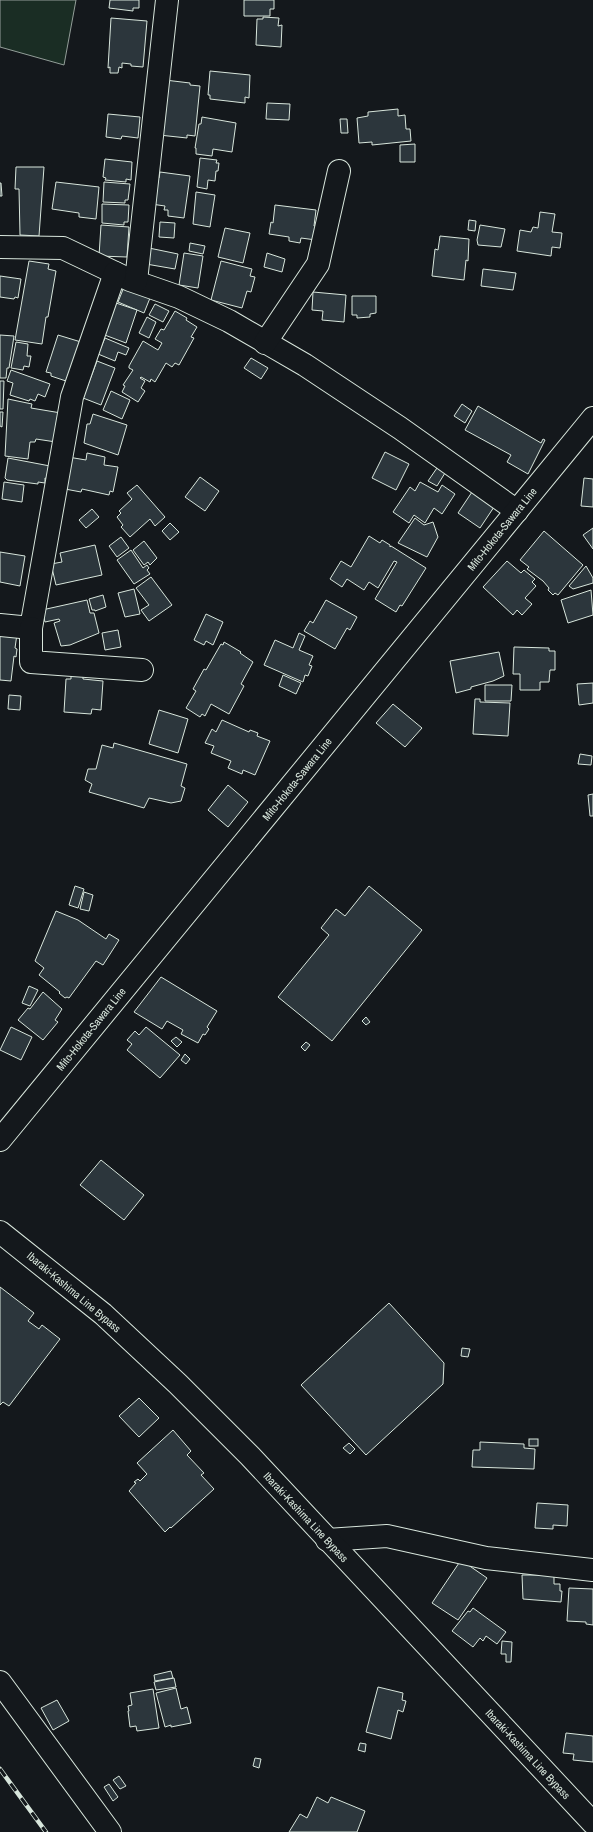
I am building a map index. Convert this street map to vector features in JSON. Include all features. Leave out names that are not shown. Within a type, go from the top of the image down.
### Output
[{"type":"street","points":[[136,281],[167,0]]},
{"type":"street","points":[[265,342],[318,264],[339,171]]},
{"type":"street","points":[[0,247],[63,248],[115,273],[179,297],[229,321],[305,365],[400,428],[517,511]]},
{"type":"street","points":[[115,273],[72,397],[31,628],[32,662],[142,670]]},
{"type":"street","name":"Mito-Hokota-Sawara Line","points":[[0,1140],[593,418]]},
{"type":"street","points":[[0,625],[31,628]]},
{"type":"street","name":"Ibaraki-Kashima Line Bypass","points":[[0,1232],[103,1314],[178,1384],[250,1456],[593,1823]]},
{"type":"street","points":[[327,1540],[386,1536],[486,1558],[593,1570]]},
{"type":"street","points":[[0,1682],[110,1832]]},
{"type":"green space","points":[[0,0],[76,0],[64,65],[0,47]]},
{"type":"building","points":[[110,0],[139,0],[139,8],[133,8],[133,11],[109,8]]},
{"type":"building","points":[[244,0],[274,0],[274,9],[270,9],[270,16],[244,16]]},
{"type":"building","points":[[263,17],[279,18],[278,26],[282,25],[281,47],[256,45],[257,19],[263,19]]},
{"type":"building","points":[[111,18],[147,21],[143,67],[131,66],[131,64],[122,63],[122,68],[119,67],[118,73],[110,73],[110,67],[108,68]]},
{"type":"building","points":[[210,71],[250,75],[249,98],[245,97],[245,103],[210,99],[210,95],[208,95]]},
{"type":"building","points":[[165,80],[190,83],[190,85],[200,86],[195,136],[187,135],[187,138],[159,135]]},
{"type":"building","points":[[267,103],[290,104],[289,120],[266,119]]},
{"type":"building","points":[[398,109],[398,116],[405,115],[406,129],[410,129],[411,141],[372,145],[372,142],[359,143],[357,118],[368,116],[368,112]]},
{"type":"building","points":[[108,114],[140,117],[138,138],[122,136],[121,139],[106,137]]},
{"type":"building","points":[[202,117],[236,123],[232,152],[213,149],[212,156],[196,154],[195,148],[199,124],[201,124]]},
{"type":"building","points":[[340,119],[347,119],[348,133],[341,133]]},
{"type":"building","points":[[415,144],[415,162],[400,162],[400,145]]},
{"type":"building","points":[[200,158],[217,160],[216,163],[219,163],[215,181],[208,180],[207,189],[197,187]]},
{"type":"building","points":[[105,159],[132,162],[131,180],[126,179],[126,182],[105,180],[106,178],[103,177]]},
{"type":"building","points":[[16,167],[44,167],[39,236],[20,235],[19,189],[15,189]]},
{"type":"building","points":[[160,172],[190,176],[184,218],[168,216],[168,210],[164,210],[165,206],[151,204],[154,178],[159,178]]},
{"type":"building","points":[[56,182],[99,187],[96,219],[79,217],[79,213],[52,209]]},
{"type":"building","points":[[104,182],[130,184],[128,200],[125,200],[125,203],[103,202]]},
{"type":"building","points":[[1,183],[2,196],[0,196]]},
{"type":"building","points":[[196,192],[215,195],[210,227],[193,224]]},
{"type":"building","points":[[102,204],[129,205],[128,222],[124,222],[124,225],[102,223]]},
{"type":"building","points":[[275,205],[316,210],[314,226],[318,226],[316,240],[301,238],[300,243],[289,241],[289,237],[269,234],[271,222],[273,223]]},
{"type":"building","points":[[540,212],[555,214],[552,232],[562,233],[560,248],[552,247],[551,256],[517,251],[520,230],[531,232],[533,227],[538,228]]},
{"type":"building","points":[[469,220],[476,221],[475,231],[468,230]]},
{"type":"building","points":[[160,222],[175,223],[174,238],[159,237]]},
{"type":"building","points":[[101,225],[129,227],[127,257],[99,256]]},
{"type":"building","points":[[480,225],[505,229],[501,247],[478,245],[477,240]]},
{"type":"building","points":[[225,228],[250,233],[243,263],[218,257]]},
{"type":"building","points":[[440,236],[469,239],[468,261],[466,260],[464,280],[432,276],[435,249],[438,250]]},
{"type":"building","points":[[190,243],[205,246],[203,254],[189,251]]},
{"type":"building","points":[[149,248],[178,254],[175,269],[146,264]]},
{"type":"building","points":[[184,253],[203,256],[198,288],[179,285]]},
{"type":"building","points":[[267,253],[285,259],[282,272],[264,267]]},
{"type":"building","points":[[29,261],[49,264],[48,269],[56,271],[42,344],[15,340]]},
{"type":"building","points":[[221,261],[252,269],[250,276],[255,277],[251,292],[247,291],[242,308],[211,300]]},
{"type":"building","points":[[483,269],[516,273],[513,290],[481,286]]},
{"type":"building","points":[[0,276],[21,279],[18,298],[15,297],[14,299],[0,297]]},
{"type":"building","points":[[124,287],[150,298],[144,313],[118,302]]},
{"type":"building","points":[[313,292],[346,295],[344,322],[322,320],[323,311],[312,310]]},
{"type":"building","points":[[352,296],[376,296],[376,313],[370,314],[370,317],[357,318],[357,315],[352,315]]},
{"type":"building","points":[[113,302],[137,310],[126,343],[102,334]]},
{"type":"building","points":[[155,304],[169,311],[163,322],[149,315]]},
{"type":"building","points":[[175,311],[187,318],[186,320],[197,327],[191,337],[194,338],[179,365],[175,363],[172,367],[166,363],[155,382],[151,379],[150,382],[141,377],[140,378],[145,381],[141,388],[145,391],[138,402],[122,392],[125,386],[123,385],[133,370],[129,368],[129,366],[143,341],[158,350],[162,343],[155,339],[161,329],[164,330]]},
{"type":"building","points":[[147,317],[156,322],[149,338],[139,333]]},
{"type":"building","points":[[0,335],[14,336],[6,378],[0,378]]},
{"type":"building","points":[[58,335],[81,342],[71,378],[67,377],[66,381],[51,376],[51,373],[46,372]]},
{"type":"building","points":[[105,338],[129,348],[126,355],[118,352],[115,361],[98,354]]},
{"type":"building","points":[[16,342],[28,344],[27,356],[31,356],[29,367],[24,366],[23,370],[11,368]]},
{"type":"building","points":[[251,358],[268,368],[261,379],[244,368]]},
{"type":"building","points":[[97,361],[115,368],[101,405],[83,398]]},
{"type":"building","points":[[11,370],[50,384],[45,397],[38,394],[35,401],[30,399],[29,401],[10,395],[13,383],[7,381]]},
{"type":"building","points":[[0,381],[4,381],[3,409],[0,409]]},
{"type":"building","points":[[111,391],[130,400],[122,419],[103,410]]},
{"type":"building","points":[[8,399],[32,404],[31,408],[61,413],[56,442],[36,439],[35,442],[30,442],[28,459],[5,456]]},
{"type":"building","points":[[462,404],[472,411],[465,423],[454,416]]},
{"type":"building","points":[[478,406],[541,443],[543,439],[545,440],[528,474],[507,462],[511,455],[465,430]]},
{"type":"building","points":[[0,412],[3,412],[2,427],[0,426]]},
{"type":"building","points":[[93,414],[127,425],[118,455],[84,443],[87,424],[90,424]]},
{"type":"building","points":[[385,452],[409,464],[396,490],[372,478]]},
{"type":"building","points":[[87,453],[105,457],[104,465],[118,467],[113,492],[110,491],[109,495],[82,489],[81,492],[65,489],[68,457],[86,460]]},
{"type":"building","points":[[8,458],[50,466],[48,479],[45,478],[45,483],[38,482],[38,484],[7,480],[5,478]]},
{"type":"building","points":[[437,468],[445,473],[437,486],[428,481]]},
{"type":"building","points":[[200,477],[219,491],[205,511],[185,497]]},
{"type":"building","points":[[584,478],[593,479],[593,507],[581,506]]},
{"type":"building","points":[[4,482],[24,485],[22,502],[2,499]]},
{"type":"building","points":[[420,482],[438,492],[442,485],[455,494],[442,514],[434,508],[425,523],[414,515],[409,523],[393,512],[410,487],[415,491]]},
{"type":"building","points":[[137,485],[165,517],[155,526],[150,519],[130,537],[121,527],[123,525],[117,517],[121,513],[119,511],[132,499],[127,493]]},
{"type":"building","points":[[472,492],[494,507],[480,528],[458,513]]},
{"type":"building","points":[[92,509],[99,517],[86,528],[79,520]]},
{"type":"building","points":[[415,518],[424,525],[433,522],[438,537],[427,557],[398,543]]},
{"type":"building","points":[[170,523],[179,532],[170,540],[162,531]]},
{"type":"building","points":[[593,528],[593,549],[583,535]]},
{"type":"building","points":[[544,531],[583,565],[558,595],[555,593],[553,595],[543,581],[527,569],[529,567],[520,560]]},
{"type":"building","points":[[369,536],[380,543],[382,540],[390,545],[390,547],[391,546],[426,568],[402,606],[400,605],[396,612],[375,599],[397,562],[394,561],[378,588],[369,582],[364,590],[347,579],[342,587],[330,579],[341,561],[351,567]]},
{"type":"building","points":[[121,537],[129,548],[117,557],[109,546]]},
{"type":"building","points":[[144,541],[157,558],[150,565],[148,562],[144,565],[133,550]]},
{"type":"building","points":[[95,545],[102,575],[56,585],[51,564],[62,562],[60,553]]},
{"type":"building","points":[[131,550],[143,568],[147,565],[149,568],[147,570],[150,574],[134,584],[117,560]]},
{"type":"building","points":[[0,552],[25,556],[20,586],[0,582]]},
{"type":"building","points":[[507,561],[521,573],[524,570],[535,579],[532,582],[536,586],[525,598],[532,604],[522,615],[517,610],[513,615],[483,587]]},
{"type":"building","points":[[586,566],[593,578],[593,583],[573,589],[569,586]]},
{"type":"building","points":[[151,577],[172,605],[149,621],[141,610],[149,605],[136,588]]},
{"type":"building","points":[[134,589],[140,614],[125,617],[118,593]]},
{"type":"building","points":[[591,590],[593,615],[568,623],[561,600]]},
{"type":"building","points":[[103,595],[106,607],[95,611],[92,610],[89,599]]},
{"type":"building","points":[[87,600],[90,613],[94,613],[99,633],[70,645],[61,646],[54,623],[60,621],[59,619],[45,622],[42,610]]},
{"type":"building","points":[[326,600],[357,617],[350,630],[347,628],[335,649],[304,631],[310,621],[313,623]]},
{"type":"building","points":[[206,614],[223,622],[213,645],[206,641],[204,645],[194,640]]},
{"type":"building","points":[[118,630],[121,647],[105,650],[102,633]]},
{"type":"building","points":[[0,632],[17,634],[15,648],[17,649],[16,657],[14,656],[11,681],[0,680]]},
{"type":"building","points":[[299,633],[305,636],[299,650],[313,656],[309,665],[312,666],[308,676],[305,675],[303,682],[264,665],[275,640],[293,648]]},
{"type":"building","points":[[224,642],[241,652],[240,653],[253,662],[241,684],[244,686],[229,714],[211,704],[205,716],[202,714],[200,717],[186,708],[196,691],[193,689],[204,669],[206,670],[221,644],[223,645]]},
{"type":"building","points":[[514,647],[549,648],[549,651],[555,651],[555,670],[550,670],[549,682],[540,682],[540,690],[520,690],[520,674],[513,674]]},
{"type":"building","points":[[499,652],[504,676],[493,681],[471,687],[471,689],[456,693],[450,661]]},
{"type":"building","points":[[71,674],[83,674],[83,679],[103,681],[101,710],[92,709],[91,714],[64,712],[66,679],[71,679]]},
{"type":"building","points":[[283,675],[301,683],[296,694],[279,686]]},
{"type":"building","points":[[593,683],[593,703],[579,705],[577,684]]},
{"type":"building","points":[[485,685],[512,685],[511,701],[485,701]]},
{"type":"building","points":[[9,695],[21,696],[20,710],[8,709]]},
{"type":"building","points":[[475,699],[480,699],[480,702],[510,703],[508,736],[473,734]]},
{"type":"building","points":[[393,704],[422,728],[405,747],[376,723]]},
{"type":"building","points":[[159,710],[188,719],[178,753],[149,744]]},
{"type":"building","points":[[222,720],[249,732],[250,730],[258,733],[257,736],[270,741],[255,775],[243,770],[242,774],[228,768],[231,761],[211,753],[214,746],[205,743],[212,729],[216,732]]},
{"type":"building","points":[[114,743],[187,764],[181,786],[185,788],[181,801],[171,803],[149,798],[144,808],[89,792],[92,784],[85,780],[88,769],[96,769],[102,745],[113,748]]},
{"type":"building","points":[[580,754],[592,756],[591,765],[578,764]]},
{"type":"building","points":[[228,785],[248,802],[228,827],[208,810]]},
{"type":"building","points":[[593,794],[593,816],[590,816],[588,795]]},
{"type":"building","points":[[75,886],[84,889],[78,908],[69,905]]},
{"type":"building","points":[[369,886],[422,930],[332,1041],[278,997],[329,935],[321,928],[336,909],[345,916]]},
{"type":"building","points":[[84,892],[93,895],[89,911],[80,909]]},
{"type":"building","points":[[56,911],[78,920],[106,939],[109,934],[119,940],[103,965],[96,961],[69,998],[65,998],[39,975],[44,968],[35,961]]},
{"type":"building","points":[[161,977],[217,1011],[207,1027],[209,1029],[205,1035],[203,1034],[198,1043],[181,1034],[183,1030],[167,1021],[162,1029],[134,1012]]},
{"type":"building","points":[[29,986],[38,990],[30,1006],[22,1003]]},
{"type":"building","points":[[43,992],[62,1009],[55,1020],[58,1022],[43,1040],[18,1020],[28,1008],[30,1009]]},
{"type":"building","points":[[366,1017],[370,1022],[366,1025],[362,1021]]},
{"type":"building","points":[[11,1027],[32,1037],[21,1060],[0,1050]]},
{"type":"building","points":[[146,1027],[180,1055],[160,1078],[127,1050],[132,1044],[127,1040],[135,1031],[139,1035]]},
{"type":"building","points":[[176,1037],[182,1042],[177,1047],[171,1041]]},
{"type":"building","points":[[306,1042],[310,1045],[305,1051],[301,1047]]},
{"type":"building","points":[[185,1054],[190,1059],[186,1064],[181,1060]]},
{"type":"building","points":[[101,1160],[144,1195],[124,1220],[80,1185]]},
{"type":"building","points":[[0,1287],[34,1313],[28,1321],[39,1329],[42,1325],[60,1339],[9,1406],[3,1402],[0,1405]]},
{"type":"building","points":[[389,1303],[444,1363],[443,1384],[366,1455],[301,1385]]},
{"type":"building","points":[[462,1348],[470,1349],[468,1357],[461,1356]]},
{"type":"building","points":[[139,1398],[159,1418],[139,1437],[119,1416]]},
{"type":"building","points":[[173,1430],[191,1451],[187,1455],[204,1473],[201,1475],[214,1489],[165,1532],[129,1491],[136,1483],[134,1482],[138,1479],[140,1481],[147,1474],[137,1463]]},
{"type":"building","points":[[529,1439],[538,1439],[538,1446],[529,1446]]},
{"type":"building","points":[[480,1442],[524,1444],[524,1448],[535,1449],[534,1469],[472,1467],[473,1450],[480,1450]]},
{"type":"building","points":[[349,1443],[355,1449],[350,1454],[343,1448]]},
{"type":"building","points":[[537,1503],[568,1505],[567,1526],[553,1525],[553,1529],[535,1528]]},
{"type":"building","points":[[461,1560],[487,1578],[458,1620],[432,1603]]},
{"type":"building","points":[[522,1575],[554,1575],[554,1584],[560,1584],[560,1591],[562,1591],[561,1602],[523,1599]]},
{"type":"building","points":[[569,1588],[593,1589],[593,1625],[586,1624],[586,1622],[567,1621]]},
{"type":"building","points":[[473,1608],[506,1632],[497,1644],[486,1636],[483,1641],[480,1638],[473,1647],[452,1631],[468,1611],[470,1612]]},
{"type":"building","points":[[502,1641],[512,1642],[511,1662],[506,1662],[506,1654],[501,1654]]},
{"type":"building","points":[[171,1671],[173,1678],[155,1681],[154,1675]]},
{"type":"building","points":[[174,1678],[176,1687],[156,1690],[154,1682]]},
{"type":"building","points":[[378,1687],[403,1693],[402,1700],[406,1701],[403,1712],[398,1710],[391,1739],[366,1732]]},
{"type":"building","points":[[176,1688],[181,1709],[187,1707],[191,1723],[165,1727],[156,1693]]},
{"type":"building","points":[[153,1689],[159,1728],[137,1731],[136,1726],[130,1727],[128,1706],[132,1705],[130,1693]]},
{"type":"building","points":[[57,1700],[69,1721],[53,1730],[41,1708]]},
{"type":"building","points":[[566,1733],[593,1736],[593,1762],[573,1760],[574,1754],[563,1753]]},
{"type":"building","points":[[360,1743],[366,1744],[365,1752],[358,1750]]},
{"type":"building","points":[[255,1758],[261,1759],[259,1768],[253,1766]]},
{"type":"building","points":[[119,1776],[126,1786],[120,1789],[113,1780]]},
{"type":"building","points":[[109,1784],[118,1797],[113,1801],[104,1787]]},
{"type":"building","points":[[317,1797],[328,1803],[331,1797],[365,1811],[357,1832],[289,1832],[300,1814],[307,1818]]},
{"type":"railway","points":[[0,1769],[46,1832]]}]
